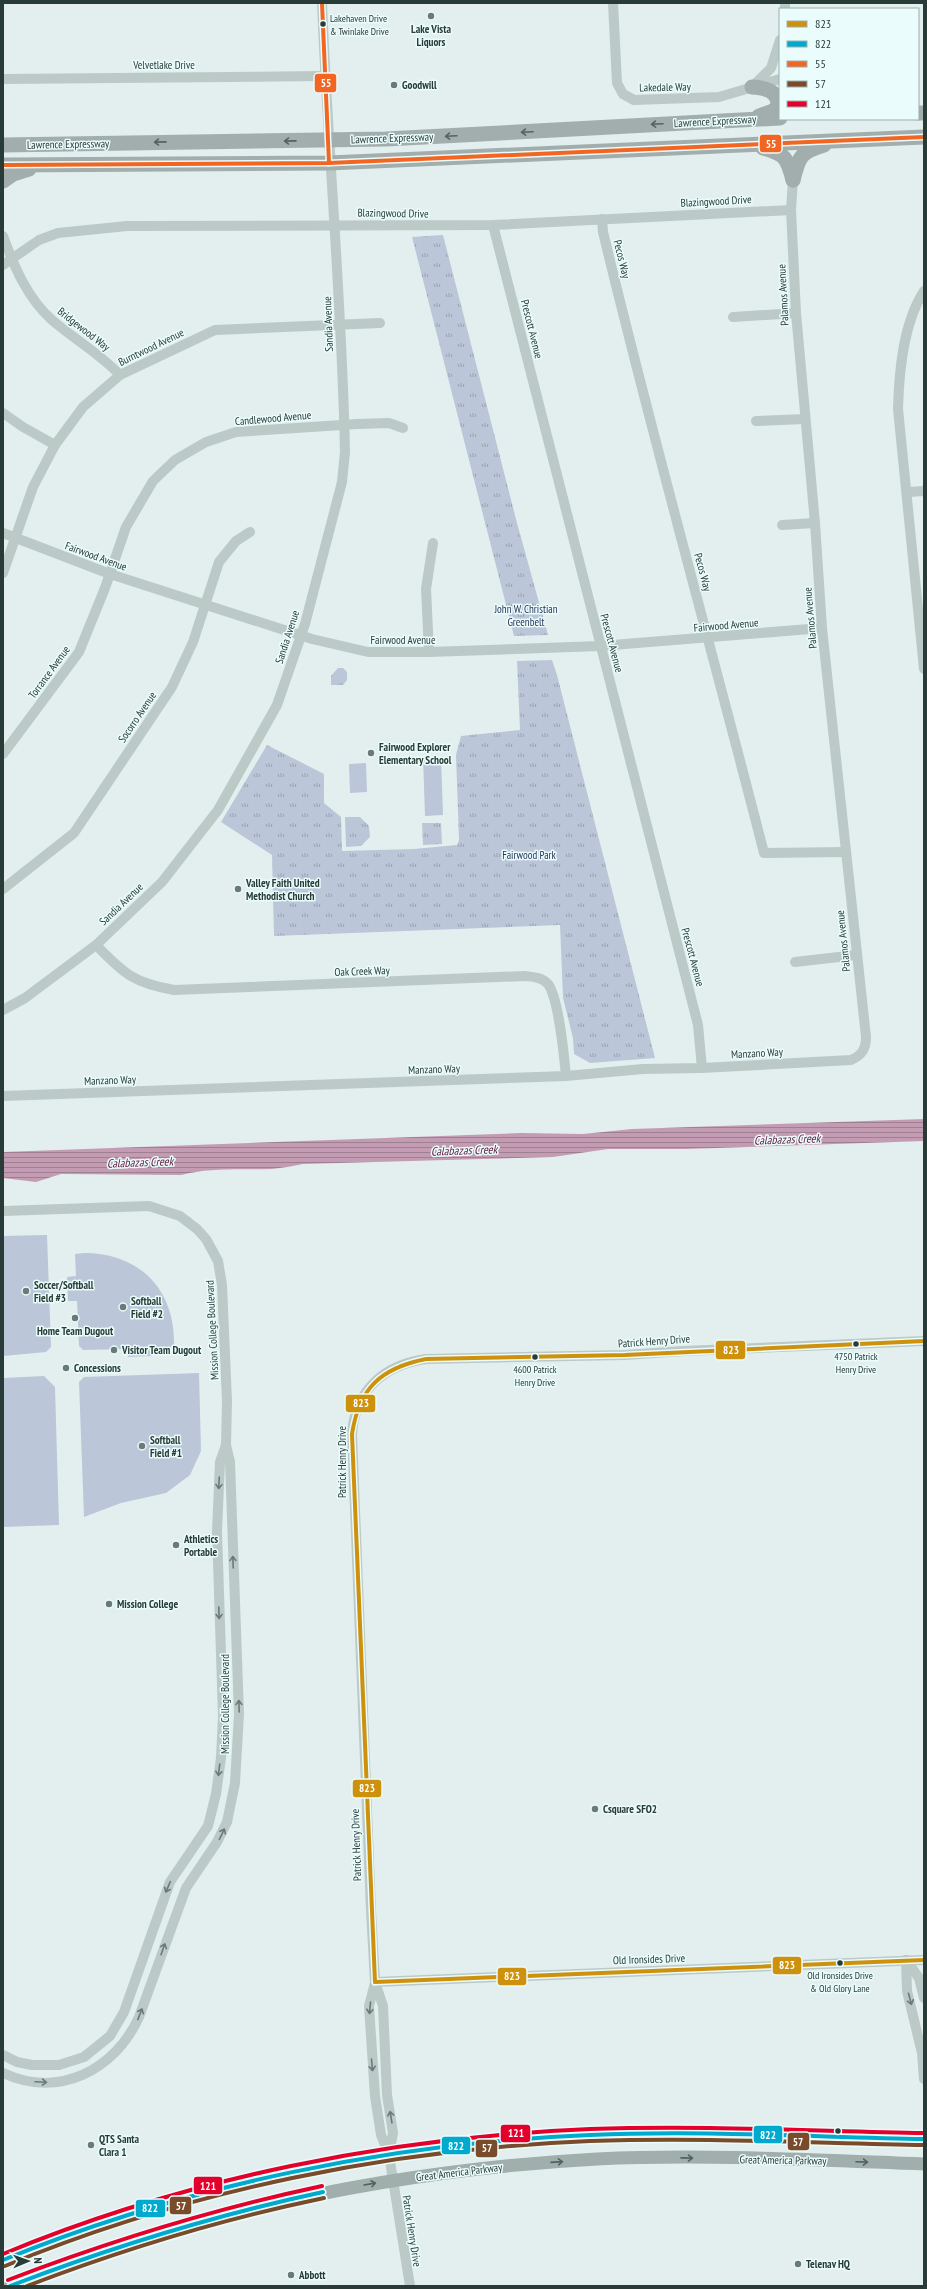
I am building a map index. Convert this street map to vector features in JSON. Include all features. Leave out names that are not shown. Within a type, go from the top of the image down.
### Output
[{"type":"highway","points":[[752,87],[766,88],[771,91],[778,100],[779,104]]},
{"type":"highway","name":"Lawrence Expressway","points":[[3,145],[386,139],[746,120],[779,109]]},
{"type":"highway","points":[[3,133],[9,139],[38,144]]},
{"type":"highway","name":"Lawrence Expressway","points":[[3,166],[329,163],[924,137]]},
{"type":"highway","points":[[793,180],[798,161],[805,152],[845,140]]},
{"type":"highway","points":[[748,144],[780,153],[789,165],[793,180]]},
{"type":"highway","points":[[3,181],[13,174],[39,166]]},
{"type":"main road","points":[[3,2260],[112,2218],[163,2202],[250,2181],[389,2156],[475,2144],[588,2135],[682,2134],[924,2139]]},
{"type":"main road","name":"Great America Parkway","points":[[10,2286],[66,2264],[169,2230],[288,2199],[392,2180],[491,2168],[599,2159],[776,2159],[924,2164]]},
{"type":"street","name":"Sandia Avenue","points":[[3,1010],[25,998],[96,945],[162,882],[218,810],[277,705],[301,636],[342,482],[345,452],[336,225],[329,163],[322,3]]},
{"type":"street","name":"Lakedale Way","points":[[613,3],[617,83],[623,94],[634,100],[649,101],[719,97],[734,94],[779,79]]},
{"type":"street","name":"Lakedale Way","points":[[752,87],[771,68],[779,43]]},
{"type":"street","name":"Velvetlake Drive","points":[[3,79],[325,76]]},
{"type":"street","name":"Palamos Avenue","points":[[793,180],[791,210],[796,313],[815,522],[822,628],[866,1037],[866,1046],[862,1053]]},
{"type":"street","name":"Blazingwood Drive","points":[[7,261],[39,240],[79,229],[127,226],[493,225],[791,210]]},
{"type":"street","name":"Pecos Way","points":[[602,219],[603,232],[644,401],[709,639],[764,853],[845,852]]},
{"type":"street","name":"Prescott Avenue","points":[[493,225],[698,1025],[702,1068]]},
{"type":"street","name":"Bridgewood Way","points":[[3,236],[7,261],[27,292],[50,319],[106,360],[120,375]]},
{"type":"street","points":[[924,291],[914,310],[899,373],[898,409],[922,616],[924,669]]},
{"type":"street","points":[[733,317],[796,313]]},
{"type":"street","name":"Burntwood Avenue","points":[[3,573],[33,487],[55,445],[83,407],[120,375],[215,330],[380,323]]},
{"type":"street","points":[[3,413],[23,427],[55,445]]},
{"type":"street","points":[[756,421],[805,419]]},
{"type":"street","name":"Candlewood Avenue","points":[[110,574],[126,527],[136,506],[153,481],[175,460],[206,442],[236,432],[344,424],[389,423],[403,428]]},
{"type":"street","points":[[908,492],[924,491]]},
{"type":"street","points":[[782,525],[815,522]]},
{"type":"street","name":"Socorro Avenue","points":[[3,889],[74,833],[172,687],[193,642],[219,562],[236,541],[250,532]]},
{"type":"street","name":"Fairwood Avenue","points":[[3,533],[110,574],[301,636],[357,651],[429,652],[600,646],[709,639],[822,628]]},
{"type":"street","points":[[429,652],[426,589],[433,543]]},
{"type":"street","points":[[914,554],[924,554]]},
{"type":"street","name":"Torrance Avenue","points":[[3,754],[79,652],[110,574]]},
{"type":"street","name":"Oak Creek Way","points":[[96,945],[115,964],[140,983],[174,990],[525,976],[539,978],[549,985],[558,1016],[566,1076]]},
{"type":"street","points":[[795,962],[856,955]]},
{"type":"street","name":"Manzano Way","points":[[3,1096],[566,1076],[643,1069],[702,1068],[851,1060],[862,1053]]},
{"type":"street","name":"Mission College Boulevard","points":[[3,1211],[149,1206],[180,1216],[198,1229],[212,1249],[221,1274],[227,1402],[226,1444],[230,1462],[239,1714],[234,1783],[227,1822],[217,1842],[186,1888],[134,2030],[120,2049],[110,2059],[86,2074],[60,2082],[32,2082],[3,2073]]},
{"type":"street","name":"Patrick Henry Drive","points":[[389,2156],[393,2133],[387,2087],[383,2006],[376,1982],[352,1434],[358,1406],[368,1389],[385,1373],[416,1361],[426,1359],[618,1355],[684,1350],[924,1341]]},
{"type":"street","name":"Mission College Boulevard","points":[[3,2055],[17,2062],[32,2065],[59,2065],[84,2057],[96,2049],[110,2036],[124,2012],[170,1882],[200,1839],[210,1820],[219,1774],[222,1738],[217,1530],[220,1462],[226,1444]]},
{"type":"street","points":[[906,1960],[919,1978],[924,1998]]},
{"type":"street","points":[[906,1960],[908,1991],[922,2053],[924,2079]]},
{"type":"street","name":"Old Ironsides Drive","points":[[376,1982],[924,1960]]},
{"type":"street","name":"Patrick Henry Drive","points":[[376,1982],[369,2006],[372,2065],[381,2134],[389,2156],[410,2286]]},
{"type":"green space","name":"John W. Christian Greenbelt","points":[[443,235],[517,523],[548,635],[514,636],[412,237]]},
{"type":"green space","name":"Fairwood Park","points":[[552,660],[655,1058],[590,1063],[574,1054],[573,1038],[563,998],[560,925],[274,936],[272,855],[221,822],[267,745],[324,774],[324,803],[341,817],[342,851],[414,849],[457,845],[459,840],[456,755],[461,736],[520,730],[517,661]]},
{"type":"green space","points":[[338,668],[343,668],[347,672],[347,680],[343,685],[331,685],[331,676]]},
{"type":"green space","points":[[423,757],[441,757],[443,815],[425,816]]},
{"type":"green space","points":[[366,763],[367,792],[350,793],[349,764]]},
{"type":"green space","points":[[345,817],[360,817],[369,826],[370,837],[361,846],[346,847]]},
{"type":"green space","points":[[422,823],[441,823],[442,844],[423,845]]},
{"type":"green space","name":"Soccer/Softball Field #3","points":[[47,1235],[51,1347],[46,1352],[3,1356],[3,1236]]},
{"type":"green space","name":"Softball Field #2","points":[[84,1253],[104,1255],[122,1260],[138,1268],[151,1279],[161,1293],[169,1309],[173,1327],[174,1347],[152,1348],[152,1356],[128,1357],[127,1349],[83,1350],[79,1346],[77,1301],[68,1301],[67,1277],[76,1276],[75,1254]]},
{"type":"green space","name":"Softball Field #1","points":[[199,1373],[201,1451],[190,1475],[166,1493],[121,1503],[84,1517],[79,1382],[84,1377]]},
{"type":"green space","points":[[44,1376],[55,1387],[59,1525],[3,1527],[3,1378]]},
{"type":"water","name":"Calabazas Creek","points":[[924,1119],[924,1141],[686,1149],[608,1149],[553,1157],[303,1164],[272,1169],[226,1169],[193,1172],[181,1175],[61,1174],[36,1182],[3,1178],[3,1152],[521,1133],[583,1134],[632,1129]]},
{"type":"transit line","name":"55","points":[[322,3],[329,163]]},
{"type":"transit line","name":"55","points":[[3,165],[329,163],[924,137]]},
{"type":"transit line","name":"823","points":[[375,1982],[352,1434],[355,1418],[360,1404],[367,1392],[375,1383],[396,1368],[426,1359],[625,1355],[924,1341]]},
{"type":"transit line","name":"823","points":[[375,1982],[924,1960]]},
{"type":"transit line","name":"121","points":[[3,2254],[73,2227],[144,2204],[217,2183],[291,2166],[366,2152],[440,2141],[515,2134],[632,2128],[715,2128],[924,2133]]},
{"type":"transit line","name":"822","points":[[3,2260],[73,2233],[144,2210],[217,2190],[291,2172],[365,2158],[440,2147],[590,2135],[673,2133],[924,2139]]},
{"type":"transit line","name":"57","points":[[5,2266],[75,2239],[146,2216],[219,2195],[292,2178],[367,2164],[441,2153],[516,2146],[632,2140],[716,2140],[924,2145]]},
{"type":"transit line","name":"121","points":[[8,2280],[85,2252],[163,2227],[242,2205],[322,2186]]},
{"type":"transit line","name":"822","points":[[10,2286],[87,2258],[165,2233],[243,2211],[323,2192]]},
{"type":"transit line","name":"57","points":[[27,2286],[137,2247],[211,2225],[324,2198]]},
{"type":"place","name":"Lake Vista Liquors","points":[[431,16]]},
{"type":"place","name":"Lakehaven Drive & Twinlake Drive","points":[[323,24]]},
{"type":"place","name":"Goodwill","points":[[394,85]]},
{"type":"place","name":"Fairwood Explorer Elementary School","points":[[371,753]]},
{"type":"place","name":"Valley Faith United Methodist Church","points":[[238,889]]},
{"type":"place","name":"Soccer/Softball Field #3","points":[[26,1291]]},
{"type":"place","name":"Softball Field #2","points":[[123,1307]]},
{"type":"place","name":"Home Team Dugout","points":[[75,1318]]},
{"type":"place","name":"4750 Patrick Henry Drive","points":[[856,1344]]},
{"type":"place","name":"Visitor Team Dugout","points":[[114,1350]]},
{"type":"place","name":"4600 Patrick Henry Drive","points":[[535,1357]]},
{"type":"place","name":"Concessions","points":[[66,1368]]},
{"type":"place","name":"Softball Field #1","points":[[142,1446]]},
{"type":"place","name":"Athletics Portable","points":[[176,1545]]},
{"type":"place","name":"Mission College","points":[[109,1604]]},
{"type":"place","name":"Csquare SFO2","points":[[595,1809]]},
{"type":"place","name":"Old Ironsides Drive & Old Glory Lane","points":[[840,1963]]},
{"type":"place","name":"QTS Santa Clara 1","points":[[91,2145]]},
{"type":"place","name":"Telenav HQ","points":[[798,2264]]},
{"type":"place","name":"Abbott","points":[[291,2275]]}]
